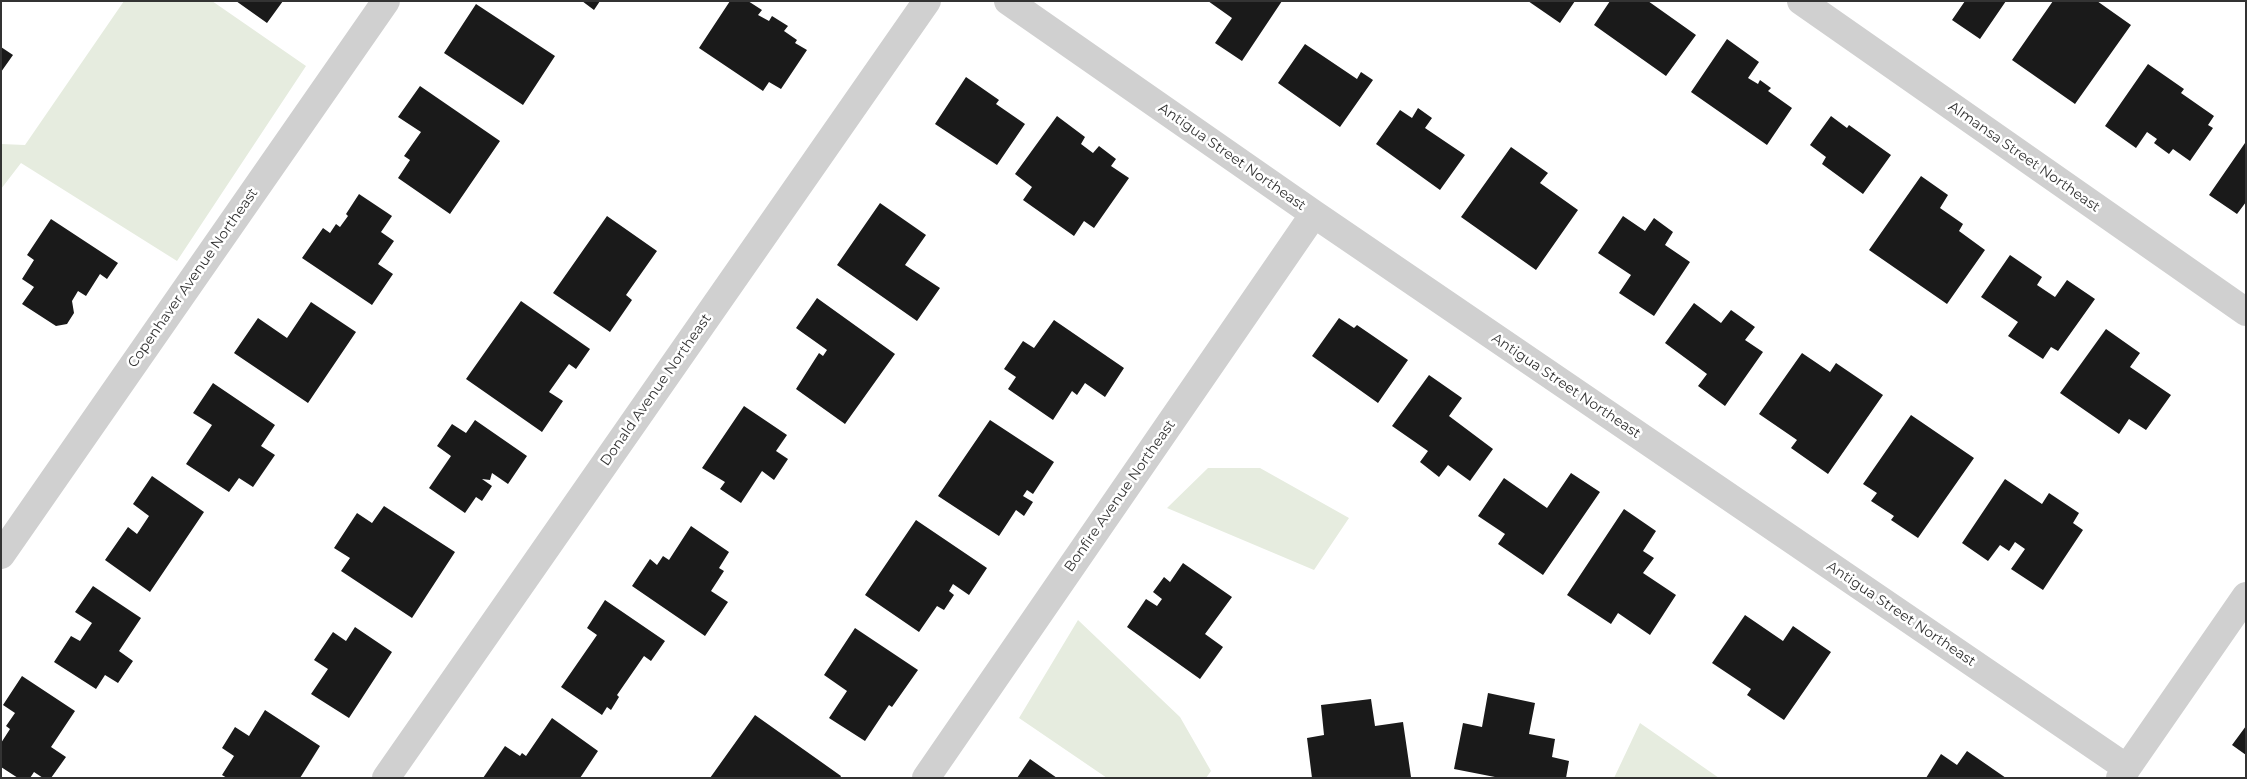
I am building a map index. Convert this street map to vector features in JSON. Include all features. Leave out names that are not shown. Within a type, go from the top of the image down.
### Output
[{"type":"street","name":"Copenhaver Avenue Northeast","points":[[1,555],[386,1]]},
{"type":"street","name":"Donald Avenue Northeast","points":[[386,778],[927,1]]},
{"type":"street","name":"Antigua Street Northeast","points":[[1008,1],[2123,773]]},
{"type":"street","name":"Almansa Street Northeast","points":[[1802,1],[2246,312]]},
{"type":"street","name":"Bonfire Avenue Northeast","points":[[926,778],[1314,214]]},
{"type":"street","points":[[2123,773],[2246,596]]},
{"type":"shaded area","points":[[124,1],[212,1],[306,66],[177,261],[21,163],[1,189],[1,144],[25,145]]},
{"type":"shaded area","points":[[1208,468],[1260,468],[1349,518],[1314,570],[1167,508]]},
{"type":"shaded area","points":[[1078,620],[1180,717],[1211,771],[1206,778],[1107,778],[1019,718]]},
{"type":"shaded area","points":[[1640,723],[1719,778],[1614,778]]},
{"type":"building","points":[[236,1],[283,1],[267,23]]},
{"type":"building","points":[[582,1],[600,1],[594,10]]},
{"type":"building","points":[[730,1],[748,1],[762,10],[758,15],[769,21],[772,16],[788,26],[784,31],[797,40],[795,43],[807,50],[781,89],[769,82],[763,91],[699,48]]},
{"type":"building","points":[[1208,1],[1282,1],[1242,61],[1215,43],[1232,18]]},
{"type":"building","points":[[1528,1],[1575,1],[1560,23]]},
{"type":"building","points":[[1610,1],[1648,1],[1696,35],[1666,76],[1594,25]]},
{"type":"building","points":[[1965,1],[2006,1],[1980,39],[1952,20]]},
{"type":"building","points":[[2053,1],[2097,1],[2131,25],[2075,104],[2012,60]]},
{"type":"building","points":[[476,4],[555,56],[523,105],[444,53]]},
{"type":"building","points":[[1727,39],[1759,62],[1748,78],[1758,84],[1760,80],[1771,88],[1768,91],[1792,108],[1767,145],[1691,92]]},
{"type":"building","points":[[1305,44],[1357,79],[1361,72],[1373,80],[1340,127],[1278,83]]},
{"type":"building","points":[[1,47],[13,55],[1,72]]},
{"type":"building","points":[[2148,64],[2184,89],[2181,93],[2214,116],[2208,125],[2213,128],[2190,161],[2173,149],[2169,154],[2154,143],[2157,139],[2147,132],[2136,148],[2105,126]]},
{"type":"building","points":[[966,77],[999,100],[996,104],[1025,124],[997,165],[935,124]]},
{"type":"building","points":[[420,86],[500,141],[450,214],[398,178],[410,160],[404,156],[421,132],[398,117]]},
{"type":"building","points":[[1418,108],[1432,118],[1425,128],[1465,155],[1440,190],[1376,144],[1400,110],[1412,118]]},
{"type":"building","points":[[1057,116],[1085,137],[1081,144],[1093,153],[1099,146],[1116,159],[1111,166],[1129,178],[1094,228],[1084,221],[1074,236],[1023,200],[1032,187],[1015,174]]},
{"type":"building","points":[[1831,116],[1847,128],[1849,125],[1891,155],[1863,194],[1822,164],[1826,157],[1810,145]]},
{"type":"building","points":[[2245,143],[2246,202],[2237,214],[2209,195]]},
{"type":"building","points":[[1511,147],[1548,173],[1540,183],[1578,210],[1536,270],[1461,217]]},
{"type":"building","points":[[1921,176],[1948,195],[1940,208],[1963,224],[1959,231],[1985,250],[1947,304],[1869,250]]},
{"type":"building","points":[[359,194],[392,216],[381,232],[394,241],[378,264],[393,274],[372,305],[302,258],[323,228],[330,233],[336,224],[340,227]]},
{"type":"building","points":[[880,203],[926,235],[905,265],[940,288],[917,321],[837,265]]},
{"type":"building","points":[[607,216],[657,251],[626,295],[632,300],[610,332],[553,293]]},
{"type":"building","points":[[1623,216],[1645,231],[1654,218],[1673,232],[1665,245],[1690,262],[1654,316],[1619,293],[1631,275],[1598,253]]},
{"type":"building","points":[[51,219],[118,263],[107,279],[100,274],[86,296],[78,291],[72,301],[74,313],[67,324],[56,326],[22,304],[34,287],[22,279],[34,260],[27,255]]},
{"type":"building","points":[[2010,255],[2042,277],[2037,285],[2055,297],[2067,280],[2095,299],[2058,351],[2051,347],[2043,359],[2008,336],[2018,322],[1981,297]]},
{"type":"building","points":[[817,298],[895,354],[845,424],[796,389],[819,353],[823,356],[827,350],[796,328]]},
{"type":"building","points":[[521,301],[590,349],[576,369],[569,364],[549,392],[563,401],[542,432],[466,379]]},
{"type":"building","points":[[311,302],[356,332],[308,403],[234,353],[258,318],[287,338]]},
{"type":"building","points":[[1694,303],[1721,323],[1731,310],[1755,327],[1745,340],[1763,352],[1725,406],[1698,386],[1707,374],[1665,343]]},
{"type":"building","points":[[1339,318],[1354,328],[1357,325],[1408,360],[1378,403],[1312,356]]},
{"type":"building","points":[[1054,320],[1124,368],[1105,397],[1085,383],[1077,395],[1072,391],[1053,420],[1008,389],[1016,377],[1004,369],[1023,341],[1034,348]]},
{"type":"building","points":[[2106,329],[2140,353],[2130,367],[2171,395],[2146,430],[2129,419],[2119,434],[2060,393]]},
{"type":"building","points":[[1802,353],[1830,372],[1836,363],[1883,395],[1828,474],[1791,448],[1797,440],[1759,414]]},
{"type":"building","points":[[1429,375],[1462,398],[1449,416],[1493,449],[1470,481],[1448,465],[1439,477],[1420,462],[1428,451],[1392,426]]},
{"type":"building","points":[[213,383],[275,425],[261,446],[275,455],[253,487],[239,478],[229,492],[186,464],[212,425],[193,413]]},
{"type":"building","points":[[744,406],[787,435],[776,451],[788,459],[774,480],[762,471],[741,503],[720,489],[725,482],[702,468]]},
{"type":"building","points":[[1911,415],[1974,458],[1918,538],[1891,520],[1894,516],[1871,501],[1877,493],[1863,484]]},
{"type":"building","points":[[475,420],[527,456],[508,484],[492,473],[490,480],[482,479],[492,486],[482,501],[476,497],[465,513],[429,488],[451,456],[437,446],[452,424],[466,433]]},
{"type":"building","points":[[990,420],[1054,462],[1033,494],[1027,490],[1023,496],[1033,502],[1024,516],[1016,510],[999,536],[938,496]]},
{"type":"building","points":[[1571,473],[1600,492],[1543,575],[1498,544],[1505,534],[1478,516],[1504,478],[1547,508]]},
{"type":"building","points":[[152,476],[204,512],[150,592],[105,560],[128,527],[137,534],[149,516],[133,504]]},
{"type":"building","points":[[2005,479],[2042,504],[2049,493],[2079,513],[2073,523],[2083,530],[2043,590],[2011,569],[2025,549],[2015,542],[2009,551],[2000,545],[1988,561],[1962,543]]},
{"type":"building","points":[[384,506],[455,552],[412,618],[341,571],[350,558],[334,548],[357,513],[372,523]]},
{"type":"building","points":[[1624,509],[1656,531],[1643,551],[1654,558],[1643,573],[1676,595],[1650,635],[1618,613],[1611,624],[1567,595]]},
{"type":"building","points":[[916,520],[987,568],[969,595],[953,584],[949,591],[954,595],[944,610],[937,606],[919,632],[865,595]]},
{"type":"building","points":[[691,526],[729,552],[719,568],[724,571],[711,591],[728,602],[705,636],[632,586],[650,559],[657,565],[663,556],[669,560]]},
{"type":"building","points":[[1183,563],[1232,597],[1205,634],[1223,647],[1200,679],[1127,627],[1146,599],[1157,606],[1162,599],[1153,592],[1164,577],[1170,582]]},
{"type":"building","points":[[93,586],[141,618],[119,651],[133,661],[118,683],[105,675],[96,689],[54,662],[71,636],[80,641],[92,623],[75,612]]},
{"type":"building","points":[[605,600],[665,641],[651,661],[644,656],[617,695],[619,697],[611,710],[607,707],[602,715],[561,687],[597,635],[587,628]]},
{"type":"building","points":[[1745,615],[1783,641],[1793,626],[1831,652],[1784,720],[1747,695],[1751,689],[1712,663]]},
{"type":"building","points":[[355,627],[392,652],[349,718],[311,694],[328,669],[314,660],[333,632],[346,641]]},
{"type":"building","points":[[855,628],[918,670],[892,707],[889,705],[865,741],[829,718],[847,691],[824,675]]},
{"type":"building","points":[[22,676],[75,711],[51,747],[66,757],[51,778],[43,778],[34,772],[30,778],[18,778],[1,767],[1,743],[10,729],[6,726],[15,713],[3,705]]},
{"type":"building","points":[[1488,693],[1535,703],[1529,734],[1555,739],[1552,757],[1569,761],[1566,778],[1500,778],[1454,769],[1463,723],[1482,727]]},
{"type":"building","points":[[1371,699],[1375,726],[1403,722],[1411,777],[1312,778],[1307,738],[1324,735],[1321,705]]},
{"type":"building","points":[[265,710],[320,746],[300,778],[227,778],[222,775],[234,756],[222,748],[235,727],[249,736]]},
{"type":"building","points":[[755,715],[841,776],[840,778],[710,778]]},
{"type":"building","points":[[552,718],[598,751],[580,778],[483,778],[505,746],[520,756],[522,753],[526,756]]},
{"type":"building","points":[[2246,726],[2246,755],[2232,745]]},
{"type":"building","points":[[1967,751],[2006,778],[1926,778],[1941,754],[1957,765]]},
{"type":"building","points":[[1030,759],[1057,778],[1017,778]]}]
